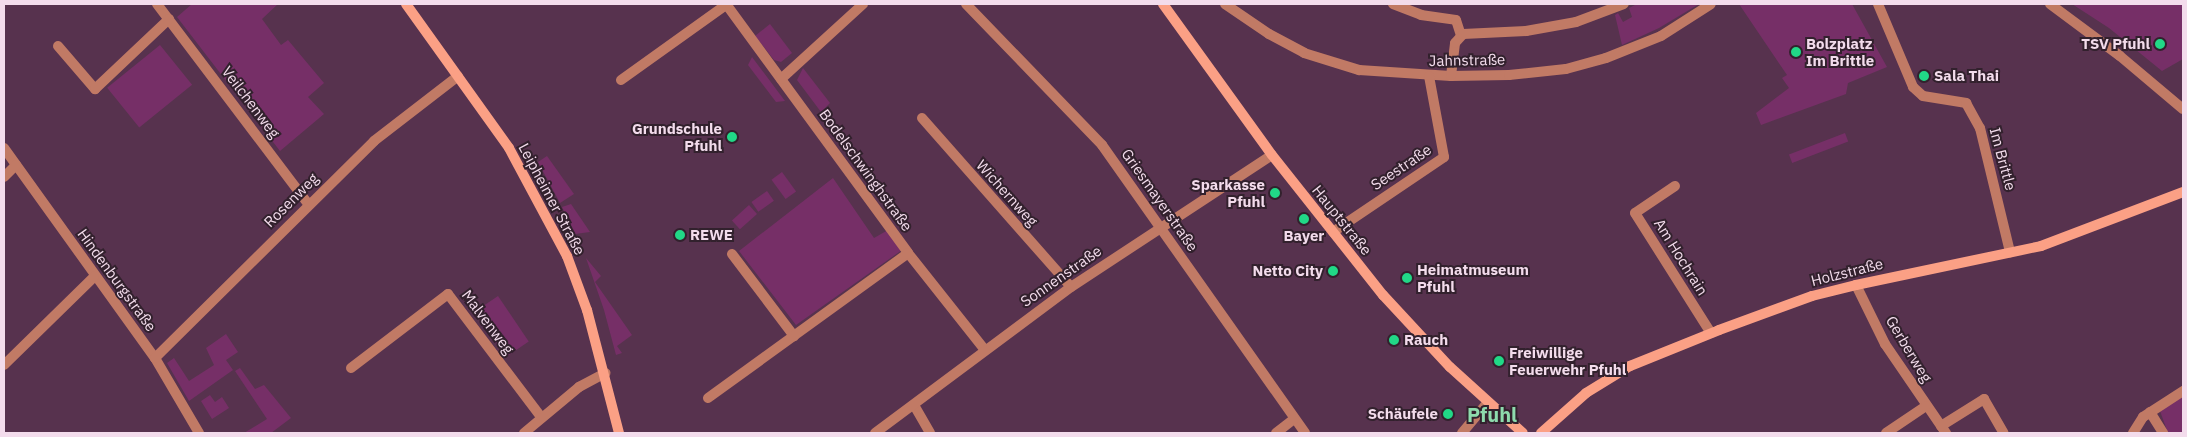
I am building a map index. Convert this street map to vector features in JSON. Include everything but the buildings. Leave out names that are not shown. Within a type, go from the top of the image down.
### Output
[{"type":"street","name":"Veilchenweg","points":[[157,4],[308,204]]},
{"type":"street","name":"Leipheimer Straße","points":[[406,4],[509,148],[566,256],[587,310],[605,373],[619,433]]},
{"type":"street","points":[[621,80],[726,4]]},
{"type":"street","name":"Bodelschwinghstraße","points":[[726,4],[908,253],[986,350]]},
{"type":"street","points":[[781,79],[863,4]]},
{"type":"street","name":"Griesmayerstraße","points":[[966,4],[1094,134],[1305,433]]},
{"type":"street","name":"Hauptstraße","points":[[1163,4],[1272,155],[1388,301],[1488,402],[1523,433]]},
{"type":"street","name":"Jahnstraße","points":[[1225,4],[1269,34],[1304,53],[1359,70],[1429,76],[1509,75],[1566,69],[1606,58],[1661,36],[1711,4]]},
{"type":"street","points":[[1393,4],[1421,15],[1456,20],[1461,34]]},
{"type":"street","points":[[1461,34],[1526,31],[1576,22],[1624,4]]},
{"type":"street","name":"Im Brittle","points":[[1878,4],[1913,87],[1923,96],[1966,103],[1980,128],[2010,252]]},
{"type":"street","points":[[2050,4],[2120,56],[2183,109]]},
{"type":"street","points":[[58,46],[95,89],[169,19]]},
{"type":"street","points":[[1452,76],[1455,43],[1461,34]]},
{"type":"street","name":"Rosenweg","points":[[155,358],[308,204],[374,141],[458,76]]},
{"type":"street","name":"Seestraße","points":[[1333,232],[1444,157],[1429,76]]},
{"type":"street","name":"Wichernweg","points":[[922,118],[1071,287]]},
{"type":"street","name":"Hindenburgstraße","points":[[4,148],[94,277],[155,358],[199,433]]},
{"type":"street","name":"Sonnenstraße","points":[[876,433],[1071,287],[1160,226],[1272,155]]},
{"type":"street","points":[[4,177],[16,165]]},
{"type":"street","name":"Am Hochrain","points":[[1675,186],[1636,213],[1711,333]]},
{"type":"street","name":"Holzstraße","points":[[1541,433],[1586,393],[1630,366],[1711,333],[1812,296],[2041,246],[2183,192]]},
{"type":"street","points":[[708,398],[908,253]]},
{"type":"street","points":[[732,254],[794,336]]},
{"type":"street","points":[[4,365],[94,277]]},
{"type":"street","name":"Gerberweg","points":[[1856,285],[1885,344],[1944,430],[1984,399],[2004,433]]},
{"type":"street","name":"Malvenweg","points":[[351,368],[448,294],[542,417]]},
{"type":"street","points":[[524,433],[580,387],[605,373]]},
{"type":"street","points":[[2133,433],[2150,412],[2183,392]]},
{"type":"street","points":[[1462,433],[1488,402]]},
{"type":"street","points":[[914,405],[930,433]]},
{"type":"street","points":[[1886,433],[1926,406]]},
{"type":"street","points":[[2150,412],[2163,433]]},
{"type":"street","points":[[1276,433],[1294,419]]},
{"type":"shaded area","points":[[192,4],[278,4],[262,19],[281,45],[288,40],[324,83],[308,97],[324,114],[280,151],[177,17]]},
{"type":"shaded area","points":[[1637,4],[1699,4],[1659,28],[1622,45],[1615,15],[1618,13],[1623,22],[1632,17],[1629,8]]},
{"type":"shaded area","points":[[1739,4],[1852,4],[1887,67],[1848,83],[1846,94],[1761,125],[1756,113],[1789,88],[1782,78],[1787,75]]},
{"type":"shaded area","name":"TSV Pfuhl","points":[[2072,4],[2183,4],[2183,59],[2162,71],[2109,28]]},
{"type":"shaded area","points":[[770,24],[792,53],[781,62],[774,60],[755,36]]},
{"type":"shaded area","points":[[160,45],[192,85],[139,127],[107,88]]},
{"type":"shaded area","points":[[752,57],[785,101],[776,102],[748,65]]},
{"type":"shaded area","points":[[803,68],[830,103],[821,112],[797,80]]},
{"type":"shaded area","points":[[1845,133],[1848,141],[1792,163],[1789,155]]},
{"type":"shaded area","points":[[547,156],[574,194],[560,203],[538,162]]},
{"type":"shaded area","points":[[782,172],[796,191],[786,199],[771,180]]},
{"type":"shaded area","points":[[833,178],[874,238],[888,230],[902,250],[796,325],[739,251]]},
{"type":"shaded area","points":[[767,191],[774,201],[758,212],[751,202]]},
{"type":"shaded area","points":[[571,204],[590,232],[575,234],[562,207]]},
{"type":"shaded area","points":[[749,205],[757,214],[740,229],[732,220]]},
{"type":"shaded area","points":[[586,258],[601,276],[595,282],[632,335],[617,346],[622,353],[616,355],[604,310]]},
{"type":"shaded area","points":[[498,296],[529,342],[506,357],[475,312]]},
{"type":"shaded area","points":[[226,334],[238,352],[226,360],[233,370],[189,401],[167,363],[174,358],[189,381],[214,365],[206,348]]},
{"type":"shaded area","points":[[240,368],[255,389],[264,385],[291,418],[271,433],[244,433],[267,419],[235,371]]},
{"type":"shaded area","points":[[210,395],[215,402],[222,397],[229,408],[212,419],[201,401]]},
{"type":"shaded area","points":[[2183,396],[2183,433],[2168,433],[2160,411]]},
{"type":"place","name":"TSV Pfuhl","points":[[2160,44]]},
{"type":"place","name":"Bolzplatz Im Brittle","points":[[1796,52]]},
{"type":"place","name":"Sala Thai","points":[[1924,76]]},
{"type":"place","name":"Grundschule Pfuhl","points":[[732,137]]},
{"type":"place","name":"Sparkasse Pfuhl","points":[[1275,193]]},
{"type":"place","name":"Bayer","points":[[1304,219]]},
{"type":"place","name":"REWE","points":[[680,235]]},
{"type":"place","name":"Netto City","points":[[1333,271]]},
{"type":"place","name":"Heimatmuseum Pfuhl","points":[[1407,278]]},
{"type":"place","name":"Rauch","points":[[1394,340]]},
{"type":"place","name":"Freiwillige Feuerwehr Pfuhl","points":[[1499,361]]},
{"type":"place","name":"Schäufele","points":[[1448,414]]},
{"type":"district","name":"Pfuhl","points":[[1492,414]]}]
